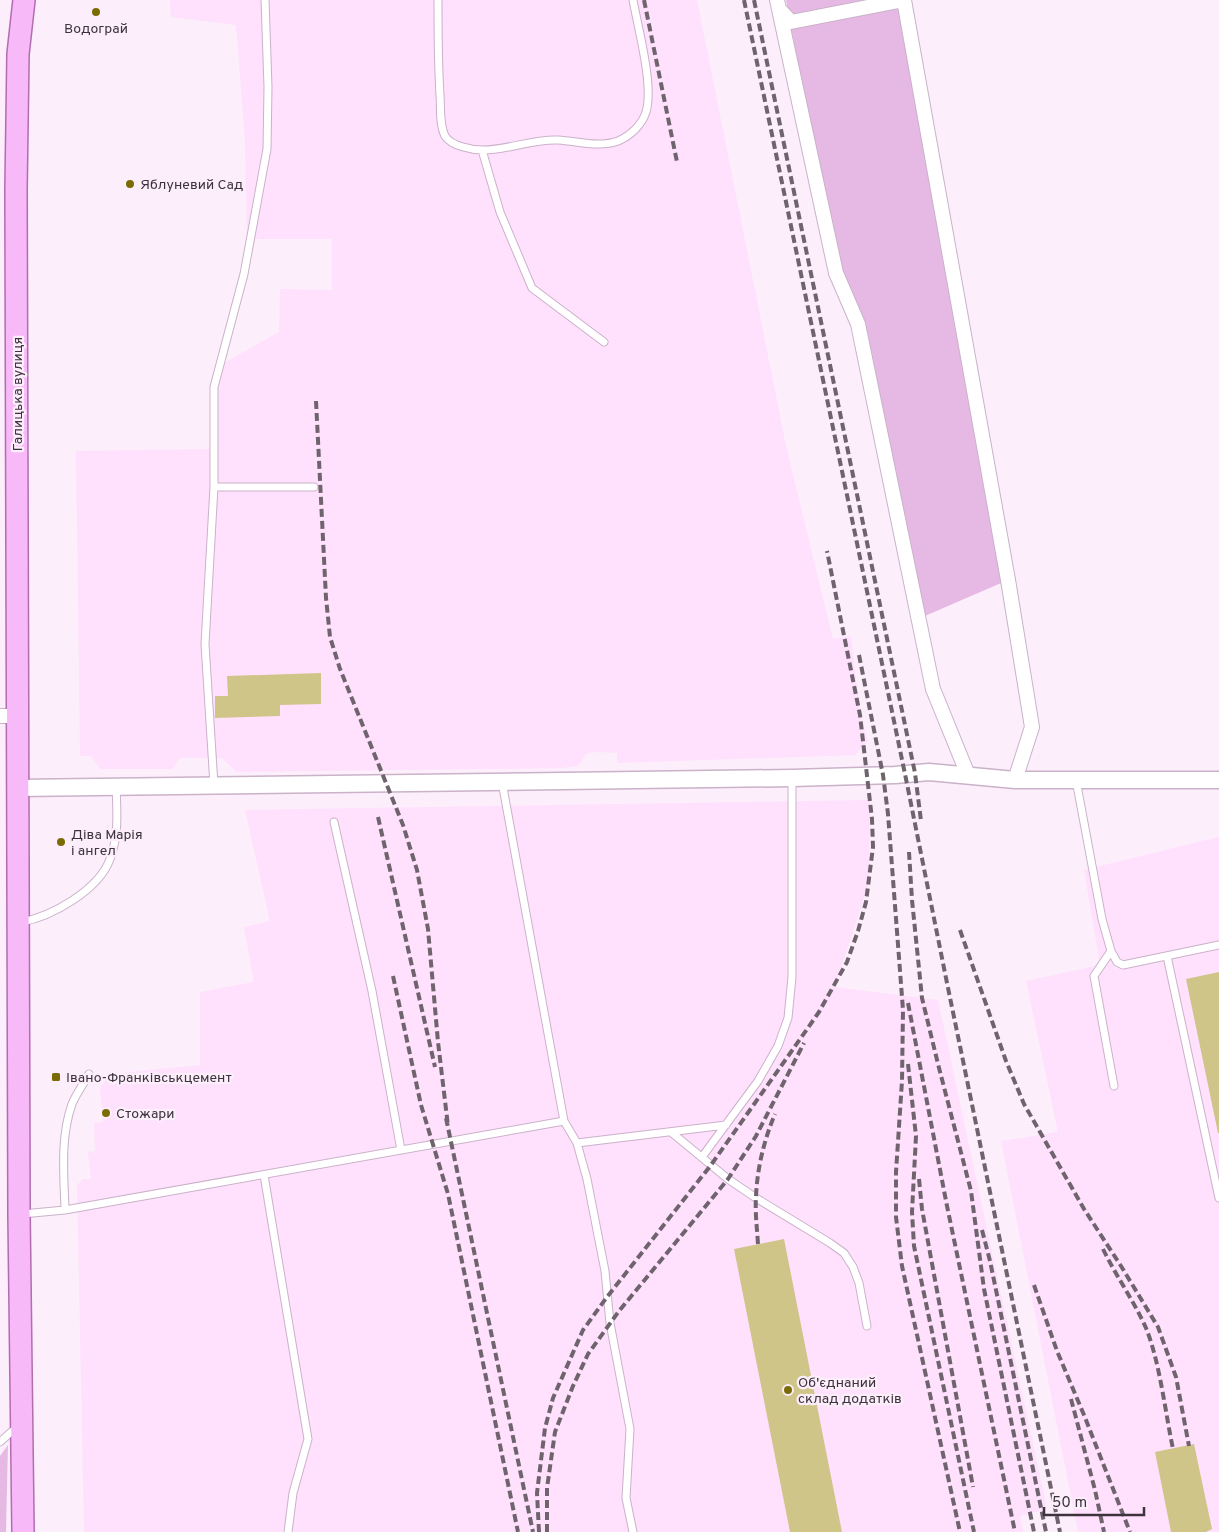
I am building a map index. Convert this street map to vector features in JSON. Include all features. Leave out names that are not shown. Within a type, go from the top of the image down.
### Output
[{"type":"main road","name":"Галицька вулиця","points":[[23,1532],[19,1214],[18,788],[9,716],[18,54],[24,0]]},
{"type":"street","points":[[778,5],[791,22],[904,0],[1008,580],[1032,727],[1015,780]]},
{"type":"street","points":[[778,5],[836,273],[858,324],[933,689],[968,775]]},
{"type":"street","points":[[18,788],[792,778],[895,775],[929,772],[1015,780],[1219,780]]},
{"type":"lane","points":[[214,785],[205,644],[214,487],[214,388],[244,274],[267,148],[268,87],[265,0]]},
{"type":"lane","points":[[438,0],[441,124],[446,137],[457,145],[482,150],[512,147],[536,141],[559,140],[599,144],[618,141],[635,131],[646,113],[649,89],[633,0]]},
{"type":"lane","points":[[482,150],[500,212],[532,288],[604,342]]},
{"type":"lane","points":[[214,487],[314,487]]},
{"type":"lane","points":[[702,1158],[758,1082],[778,1046],[788,1018],[792,977],[792,778]]},
{"type":"lane","points":[[1076,780],[1102,919],[1111,951],[1117,962],[1123,965],[1219,945]]},
{"type":"lane","points":[[502,782],[564,1121],[577,1143],[587,1178],[605,1271],[610,1323],[630,1429],[626,1498],[633,1532]]},
{"type":"lane","points":[[19,922],[33,920],[49,914],[78,897],[96,880],[109,862],[116,833],[116,786]]},
{"type":"lane","points":[[334,822],[372,991],[401,1150]]},
{"type":"lane","points":[[1111,951],[1094,976],[1114,1086]]},
{"type":"lane","points":[[1167,956],[1219,1198]]},
{"type":"lane","points":[[65,1210],[65,1132],[72,1104],[89,1074]]},
{"type":"lane","points":[[19,1214],[65,1210],[564,1121]]},
{"type":"lane","points":[[577,1143],[726,1125]]},
{"type":"lane","points":[[671,1132],[735,1184],[844,1253],[854,1267],[867,1326]]},
{"type":"lane","points":[[264,1175],[308,1439],[293,1493],[288,1532]]},
{"type":"lane","points":[[0,1442],[22,1422]]},
{"type":"shaded area","points":[[170,0],[697,0],[787,451],[833,639],[851,636],[860,715],[868,741],[855,755],[617,763],[617,753],[598,752],[587,753],[578,766],[562,768],[237,772],[222,758],[180,758],[172,769],[100,769],[91,756],[80,756],[76,451],[212,449],[215,368],[279,332],[280,289],[332,290],[332,239],[247,239],[245,141],[236,25],[171,17]]},
{"type":"shaded area","points":[[786,0],[904,0],[1008,580],[918,619],[858,324],[836,273]]},
{"type":"shaded area","points":[[870,800],[869,882],[835,987],[938,1000],[1047,1509],[1020,1516],[1023,1532],[84,1532],[77,1185],[83,1179],[91,1179],[88,1152],[95,1151],[94,1123],[103,1122],[100,1088],[110,1074],[200,1065],[200,992],[254,982],[244,927],[270,921],[245,810]]},
{"type":"shaded area","points":[[1219,837],[1219,1532],[1078,1532],[1001,1141],[1058,1132],[1026,981],[1100,965],[1084,870]]},
{"type":"shaded area","points":[[8,1445],[6,1532],[0,1532],[0,1456]]},
{"type":"building","points":[[321,673],[321,704],[280,705],[280,716],[215,718],[215,696],[228,696],[227,676]]},
{"type":"building","points":[[1219,972],[1219,1133],[1218,1133],[1186,979]]},
{"type":"building","name":"Об'єднаний склад додатків","points":[[784,1239],[842,1532],[790,1532],[734,1249]]},
{"type":"building","points":[[1194,1444],[1212,1529],[1206,1532],[1171,1532],[1155,1452]]},
{"type":"railway","points":[[644,0],[677,162]]},
{"type":"railway","points":[[744,0],[1060,1532]]},
{"type":"railway","points":[[754,0],[915,773],[921,821]]},
{"type":"railway","points":[[316,401],[326,598],[330,637],[340,669],[403,825],[417,870],[428,929],[448,1126]]},
{"type":"railway","points":[[539,1532],[537,1493],[545,1428],[553,1398],[583,1330],[711,1165],[819,1012],[847,962],[858,931],[866,902],[873,847],[872,819],[860,715],[827,551]]},
{"type":"railway","points":[[859,655],[883,775],[888,814],[903,1010],[902,1081],[896,1172],[896,1217],[902,1266],[960,1532]]},
{"type":"railway","points":[[378,817],[435,1067]]},
{"type":"railway","points":[[909,852],[922,998],[971,1191],[984,1289],[1034,1532]]},
{"type":"railway","points":[[960,930],[1006,1061],[1024,1104],[1084,1209],[1158,1327],[1176,1377],[1189,1446]]},
{"type":"railway","points":[[393,976],[421,1105],[448,1194],[518,1532]]},
{"type":"railway","points":[[908,1003],[947,1206],[1015,1532]]},
{"type":"railway","points":[[547,1532],[547,1488],[555,1432],[588,1354],[619,1311],[728,1179],[756,1136],[804,1043]]},
{"type":"railway","points":[[908,1064],[916,1136],[912,1212],[914,1246],[974,1532]]},
{"type":"railway","points":[[758,1244],[756,1209],[758,1176],[764,1144],[775,1114]]},
{"type":"railway","points":[[446,1118],[533,1532]]},
{"type":"railway","points":[[919,1179],[922,1209],[973,1487]]},
{"type":"railway","points":[[982,1230],[1046,1532]]},
{"type":"railway","points":[[1103,1249],[1131,1298],[1151,1342],[1159,1372],[1173,1449]]},
{"type":"railway","points":[[1034,1285],[1057,1351],[1130,1532]]},
{"type":"railway","points":[[1071,1399],[1104,1532]]},
{"type":"place","name":"Водограй","points":[[96,12]]},
{"type":"place","name":"Яблуневий Сад","points":[[130,184]]},
{"type":"place","name":"Діва Марія і ангел","points":[[61,842]]},
{"type":"place","name":"Івано-Франківськцемент","points":[[56,1077]]},
{"type":"place","name":"Стожари","points":[[106,1113]]},
{"type":"place","name":"Об'єднаний склад додатків","points":[[788,1390]]}]
